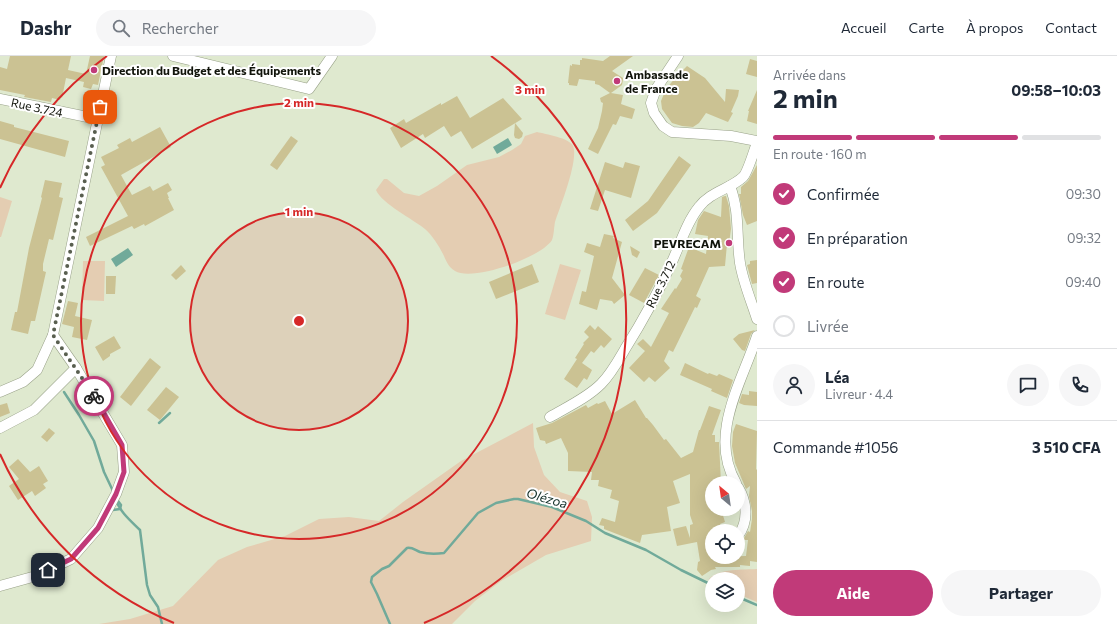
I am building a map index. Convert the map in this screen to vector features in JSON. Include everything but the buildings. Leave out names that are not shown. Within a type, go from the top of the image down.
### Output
[{"type":"street","points":[[0,392],[24,382],[37,370],[53,335],[111,56]]},
{"type":"street","points":[[173,56],[309,90],[332,56]]},
{"type":"street","points":[[678,56],[656,89],[651,103],[654,112],[663,126],[672,132],[731,136],[757,142]]},
{"type":"street","name":"Rue 3.724","points":[[0,99],[98,119]]},
{"type":"street","name":"Rue 3.712","points":[[550,417],[582,399],[601,384],[611,372],[634,335],[657,293],[682,238],[699,206],[707,198],[745,176],[757,142]]},
{"type":"street","points":[[730,186],[736,205],[740,263],[745,284],[757,319]]},
{"type":"street","points":[[0,586],[36,576],[71,559],[98,528],[116,494],[124,472],[122,445],[76,368],[53,335]]},
{"type":"street","points":[[733,476],[727,464],[727,428],[734,396],[757,336]]},
{"type":"street","points":[[0,428],[34,410],[76,368]]},
{"type":"street","points":[[744,524],[746,520],[745,505]]},
{"type":"shaded area","points":[[537,132],[557,137],[571,143],[574,153],[571,172],[555,222],[552,240],[546,247],[535,254],[506,266],[491,271],[476,273],[464,274],[455,271],[449,265],[428,231],[384,201],[376,190],[384,179],[387,179],[404,193],[419,196],[437,186],[467,165],[499,157],[521,144],[525,136]]},
{"type":"shaded area","points":[[0,197],[12,201],[1,237],[0,237]]},
{"type":"shaded area","points":[[83,261],[105,261],[104,301],[82,300]]},
{"type":"shaded area","points":[[560,264],[581,270],[565,320],[545,314]]},
{"type":"shaded area","points":[[533,423],[534,447],[544,475],[560,492],[587,501],[592,517],[591,541],[546,555],[501,581],[475,601],[452,624],[99,624],[130,619],[173,606],[218,560],[247,547],[285,536],[319,519],[349,517],[379,521],[461,461]]},
{"type":"shaded area","points":[[757,569],[757,602],[745,597],[745,572],[722,572]]},
{"type":"water","points":[[508,138],[512,145],[497,154],[493,147]]},
{"type":"water","points":[[128,248],[133,255],[116,267],[111,259]]},
{"type":"waterway","points":[[64,392],[94,441],[104,472],[113,491]]},
{"type":"waterway","points":[[159,423],[170,413]]},
{"type":"waterway","name":"Olézoa","points":[[390,624],[371,582],[372,577],[382,569],[389,566],[407,548],[412,548],[426,553],[444,553],[478,513],[496,503],[514,499],[552,507],[586,521],[605,533],[646,550],[705,582]]},
{"type":"waterway","points":[[116,500],[123,512],[140,530],[147,585],[150,595],[158,607],[162,624]]},
{"type":"waterway","points":[[113,510],[120,509],[121,505],[118,501]]},
{"type":"waterway","name":"Olézoa","points":[[745,600],[757,605]]},
{"type":"way so far","points":[[94,396],[53,335],[100,107]]},
{"type":"place","name":"Direction du Budget et des Équipements","points":[[94,70]]},
{"type":"place","name":"Ambassade de France","points":[[617,81]]},
{"type":"place","name":"PEVRECAM","points":[[729,243]]},
{"type":"route","points":[[48,570],[71,559],[98,528],[116,494],[124,472],[122,445],[94,396]]}]
